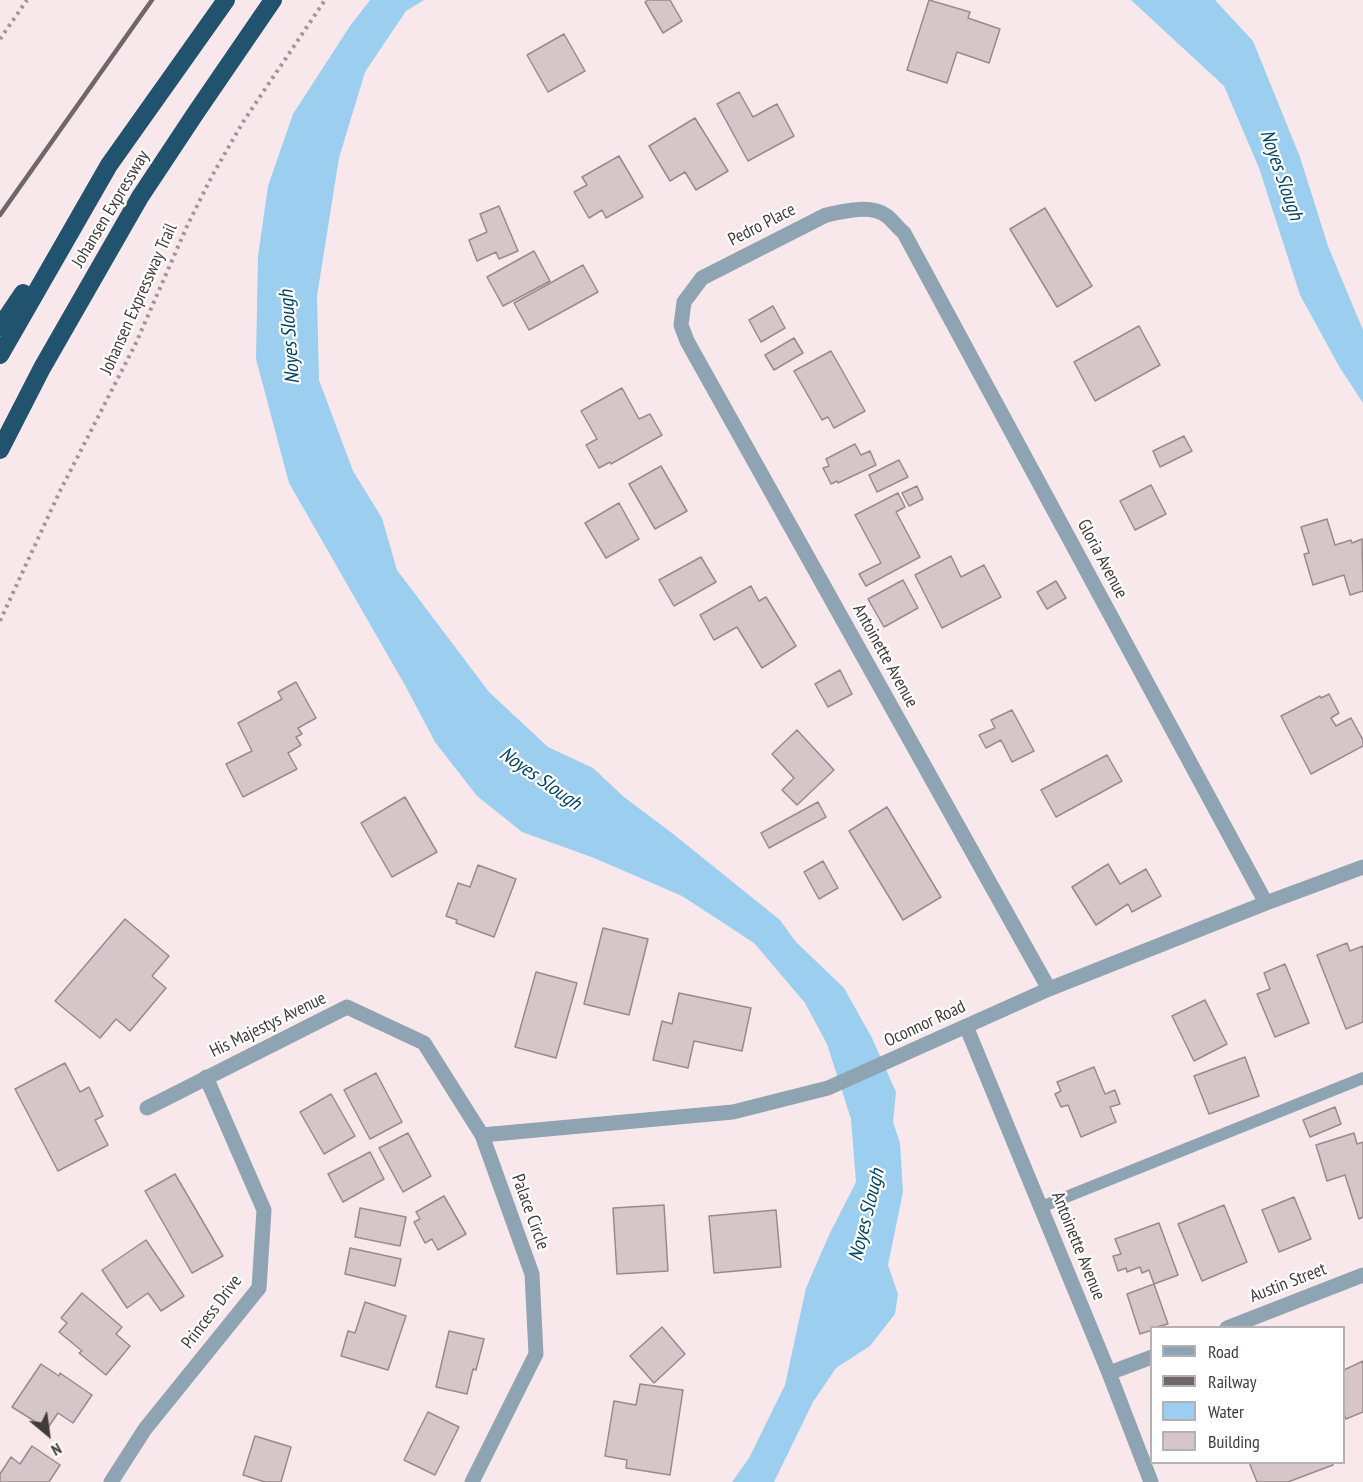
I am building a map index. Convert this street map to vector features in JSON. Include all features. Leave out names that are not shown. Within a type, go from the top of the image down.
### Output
[{"type":"highway","name":"Johansen Expressway","points":[[0,355],[109,165],[226,0]]},
{"type":"highway","name":"Johansen Expressway","points":[[0,450],[17,415],[140,197],[273,0]]},
{"type":"highway","points":[[0,327],[109,165]]},
{"type":"highway","points":[[0,465],[17,415]]},
{"type":"street","name":"Pedro Place","points":[[687,341],[681,325],[684,302],[702,278],[826,215],[871,210],[885,215],[904,233]]},
{"type":"street","name":"Gloria Avenue","points":[[904,233],[1266,903]]},
{"type":"street","name":"Antoinette Avenue","points":[[687,341],[1049,989]]},
{"type":"street","name":"Oconnor Road","points":[[482,1135],[733,1112],[828,1088],[1049,989],[1363,867]]},
{"type":"street","name":"His Majestys Avenue","points":[[147,1108],[347,1007]]},
{"type":"street","name":"Palace Circle","points":[[347,1007],[424,1043],[482,1135],[532,1274],[536,1354],[472,1482]]},
{"type":"street","name":"Antoinette Avenue","points":[[966,1026],[1109,1373],[1151,1482]]},
{"type":"street","name":"Princess Drive","points":[[111,1482],[145,1429],[258,1288],[264,1210],[206,1077]]},
{"type":"street","name":"Austin Street","points":[[1232,1326],[1363,1275]]},
{"type":"street","points":[[1109,1373],[1150,1358]]},
{"type":"lane","points":[[1041,1207],[1363,1078]]},
{"type":"path","points":[[0,39],[27,0]]},
{"type":"path","name":"Johansen Expressway Trail","points":[[0,621],[59,493],[136,343],[207,186],[243,122],[325,0]]},
{"type":"water","name":"Noyes Slough","points":[[370,0],[424,0],[406,11],[365,72],[339,158],[317,296],[319,380],[353,471],[382,518],[397,570],[489,692],[548,747],[593,768],[624,797],[780,920],[796,942],[844,988],[872,1038],[896,1092],[893,1122],[900,1143],[903,1192],[888,1265],[898,1294],[895,1314],[870,1346],[836,1368],[813,1402],[774,1482],[732,1482],[749,1458],[785,1385],[806,1288],[829,1235],[856,1182],[851,1119],[827,1044],[805,1003],[754,943],[682,896],[594,858],[522,832],[477,796],[435,742],[289,483],[256,359],[258,256],[268,186],[293,114],[350,26]]},
{"type":"water","name":"Noyes Slough","points":[[1131,0],[1215,0],[1253,41],[1300,157],[1328,246],[1363,330],[1363,403],[1340,368],[1300,295],[1259,168],[1224,86]]},
{"type":"building","points":[[670,0],[682,21],[663,33],[645,2]]},
{"type":"building","points":[[929,0],[970,12],[968,18],[1000,29],[989,63],[957,52],[947,83],[907,70]]},
{"type":"building","points":[[564,34],[585,71],[548,92],[527,55]]},
{"type":"building","points":[[739,92],[753,117],[777,104],[794,136],[748,161],[717,104]]},
{"type":"building","points":[[695,118],[728,171],[696,190],[685,172],[670,181],[649,146]]},
{"type":"building","points":[[619,156],[643,197],[606,218],[602,210],[589,218],[574,192],[587,185],[582,177]]},
{"type":"building","points":[[499,206],[518,251],[499,259],[496,252],[477,261],[469,240],[487,232],[480,214]]},
{"type":"building","points":[[1045,208],[1092,286],[1057,307],[1010,229]]},
{"type":"building","points":[[534,251],[550,281],[503,306],[487,277]]},
{"type":"building","points":[[583,265],[598,292],[529,330],[514,303]]},
{"type":"building","points":[[773,306],[785,328],[761,342],[749,320]]},
{"type":"building","points":[[1139,326],[1160,365],[1095,401],[1074,362]]},
{"type":"building","points":[[794,338],[803,353],[774,370],[765,355]]},
{"type":"building","points":[[831,351],[865,411],[834,428],[828,417],[822,420],[794,371]]},
{"type":"building","points":[[622,388],[639,419],[650,414],[662,435],[611,464],[610,462],[599,468],[586,445],[597,439],[581,411]]},
{"type":"building","points":[[1184,436],[1192,451],[1160,467],[1153,451]]},
{"type":"building","points":[[855,444],[861,455],[870,451],[876,465],[838,483],[837,481],[831,484],[823,468],[829,466],[826,459]]},
{"type":"building","points":[[899,460],[908,477],[877,492],[869,475]]},
{"type":"building","points":[[661,466],[687,511],[655,529],[629,484]]},
{"type":"building","points":[[1151,485],[1166,514],[1135,530],[1120,501]]},
{"type":"building","points":[[917,486],[923,499],[909,506],[902,493]]},
{"type":"building","points":[[898,493],[905,507],[896,512],[920,557],[866,586],[859,574],[881,563],[855,515]]},
{"type":"building","points":[[619,503],[639,539],[606,558],[585,523]]},
{"type":"building","points":[[1327,519],[1335,545],[1362,539],[1363,591],[1350,595],[1344,575],[1313,585],[1304,554],[1309,553],[1301,527]]},
{"type":"building","points":[[951,556],[961,577],[984,565],[1001,597],[942,628],[915,575]]},
{"type":"building","points":[[701,557],[716,582],[674,606],[659,580]]},
{"type":"building","points":[[903,580],[918,608],[884,627],[868,599]]},
{"type":"building","points":[[1056,581],[1066,598],[1047,609],[1037,592]]},
{"type":"building","points":[[751,586],[759,601],[766,597],[796,646],[762,668],[737,627],[714,640],[700,615]]},
{"type":"building","points":[[840,670],[852,694],[828,707],[815,684]]},
{"type":"building","points":[[296,682],[316,718],[298,728],[302,734],[296,737],[301,745],[288,753],[297,769],[243,797],[226,764],[252,751],[238,723],[282,699],[278,692]]},
{"type":"building","points":[[1329,694],[1339,713],[1331,718],[1336,726],[1351,718],[1363,740],[1363,746],[1311,774],[1281,716],[1320,696],[1321,698]]},
{"type":"building","points":[[1012,710],[1034,751],[1012,762],[1001,740],[986,748],[979,735],[995,728],[991,720]]},
{"type":"building","points":[[797,730],[834,770],[797,805],[782,790],[794,778],[772,754]]},
{"type":"building","points":[[1107,755],[1122,781],[1056,817],[1041,790]]},
{"type":"building","points":[[405,797],[437,852],[392,877],[361,823]]},
{"type":"building","points":[[818,802],[826,817],[769,848],[761,833]]},
{"type":"building","points":[[887,807],[941,897],[903,920],[849,831]]},
{"type":"building","points":[[823,861],[838,888],[819,899],[804,872]]},
{"type":"building","points":[[1108,864],[1120,884],[1146,869],[1161,896],[1132,912],[1128,904],[1096,925],[1072,887]]},
{"type":"building","points":[[478,865],[516,879],[494,937],[456,923],[457,920],[446,916],[458,883],[470,887]]},
{"type":"building","points":[[125,919],[169,956],[152,976],[166,988],[130,1031],[116,1019],[100,1038],[55,1001]]},
{"type":"building","points":[[603,928],[648,939],[629,1015],[584,1004]]},
{"type":"building","points":[[1347,943],[1350,951],[1363,946],[1363,1022],[1346,1029],[1317,955]]},
{"type":"building","points":[[1285,964],[1309,1023],[1275,1037],[1257,994],[1270,989],[1264,973]]},
{"type":"building","points":[[536,972],[577,983],[556,1058],[515,1047]]},
{"type":"building","points":[[679,993],[751,1008],[742,1051],[694,1041],[688,1068],[653,1060],[662,1021],[672,1024]]},
{"type":"building","points":[[1205,1000],[1227,1044],[1194,1061],[1172,1016]]},
{"type":"building","points":[[1245,1057],[1259,1096],[1209,1114],[1194,1076]]},
{"type":"building","points":[[65,1063],[80,1092],[89,1087],[103,1116],[95,1120],[108,1145],[58,1171],[15,1089]]},
{"type":"building","points":[[1094,1067],[1105,1094],[1115,1090],[1120,1104],[1110,1107],[1116,1122],[1081,1137],[1068,1105],[1061,1107],[1055,1094],[1061,1091],[1057,1082]]},
{"type":"building","points":[[376,1073],[402,1122],[370,1139],[344,1090]]},
{"type":"building","points":[[331,1094],[355,1136],[324,1154],[300,1112]]},
{"type":"building","points":[[1335,1107],[1341,1124],[1310,1137],[1303,1120]]},
{"type":"building","points":[[408,1133],[431,1176],[403,1192],[379,1148]]},
{"type":"building","points":[[1354,1133],[1357,1144],[1363,1142],[1363,1217],[1359,1219],[1345,1175],[1327,1181],[1316,1145]]},
{"type":"building","points":[[370,1152],[384,1179],[343,1202],[328,1174]]},
{"type":"building","points":[[175,1174],[223,1256],[192,1273],[145,1191]]},
{"type":"building","points":[[444,1196],[466,1234],[438,1250],[432,1239],[425,1243],[414,1222],[420,1219],[416,1212]]},
{"type":"building","points":[[1294,1197],[1311,1239],[1279,1252],[1262,1210]]},
{"type":"building","points":[[664,1205],[668,1271],[617,1274],[613,1208]]},
{"type":"building","points":[[1224,1205],[1247,1262],[1202,1281],[1178,1224]]},
{"type":"building","points":[[360,1208],[406,1217],[400,1246],[355,1237]]},
{"type":"building","points":[[776,1210],[781,1267],[714,1273],[709,1216]]},
{"type":"building","points":[[1159,1223],[1178,1275],[1154,1284],[1149,1270],[1142,1273],[1140,1267],[1127,1272],[1126,1268],[1118,1271],[1113,1256],[1121,1254],[1115,1239]]},
{"type":"building","points":[[146,1240],[184,1296],[161,1311],[148,1293],[127,1308],[102,1270]]},
{"type":"building","points":[[350,1248],[401,1259],[395,1286],[345,1274]]},
{"type":"building","points":[[1154,1284],[1168,1324],[1150,1326],[1150,1331],[1140,1334],[1127,1294]]},
{"type":"building","points":[[82,1293],[122,1327],[116,1334],[130,1346],[106,1375],[79,1353],[82,1351],[59,1332],[67,1323],[61,1318]]},
{"type":"building","points":[[365,1302],[406,1316],[388,1370],[341,1356],[348,1331],[355,1333]]},
{"type":"building","points":[[662,1327],[685,1354],[654,1383],[630,1356]]},
{"type":"building","points":[[449,1331],[484,1339],[467,1394],[436,1387]]},
{"type":"building","points":[[1363,1361],[1363,1412],[1346,1419],[1345,1416],[1345,1370]]},
{"type":"building","points":[[41,1364],[59,1376],[60,1373],[92,1395],[73,1423],[58,1413],[47,1429],[12,1407]]},
{"type":"building","points":[[640,1384],[683,1390],[670,1475],[626,1468],[627,1460],[605,1456],[614,1401],[636,1405]]},
{"type":"building","points":[[428,1412],[459,1427],[435,1475],[404,1460]]},
{"type":"building","points":[[255,1436],[291,1447],[281,1482],[265,1482],[243,1475]]},
{"type":"building","points":[[32,1446],[60,1465],[49,1482],[0,1482],[0,1474],[11,1457],[20,1464]]},
{"type":"building","points":[[1250,1464],[1333,1465],[1288,1482],[1257,1482]]},
{"type":"railway","points":[[0,215],[152,0]]}]
